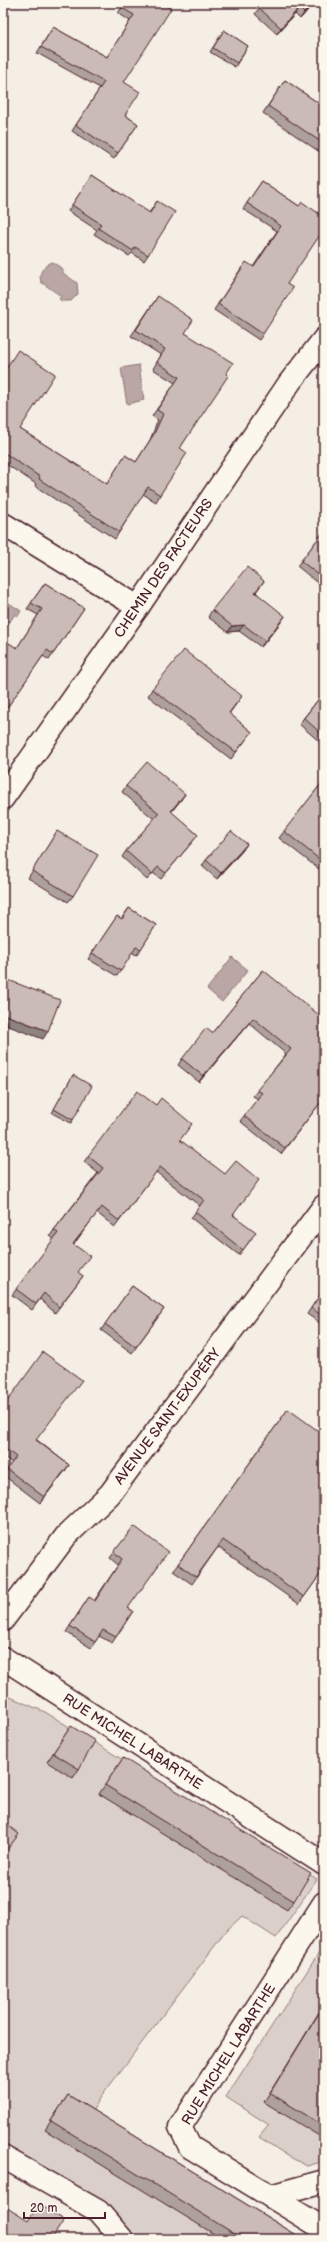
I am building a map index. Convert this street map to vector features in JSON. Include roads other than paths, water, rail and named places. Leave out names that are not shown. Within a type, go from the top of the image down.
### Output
[{"type":"street","name":"CHEMIN DES FACTEURS","points":[[3,798],[138,607],[290,382],[324,339]]},
{"type":"street","points":[[3,524],[138,607]]},
{"type":"street","name":"AVENUE SAINT-EXUPÉRY","points":[[3,1620],[66,1536],[110,1494],[324,1206]]},
{"type":"street","name":"RUE MICHEL LABARTHE","points":[[3,1658],[324,1864]]},
{"type":"street","name":"RUE MICHEL LABARTHE","points":[[324,1903],[180,2127],[190,2147],[324,2229]]},
{"type":"street","points":[[3,2157],[98,2211],[122,2239]]},
{"type":"street","points":[[270,2196],[324,2181]]}]
